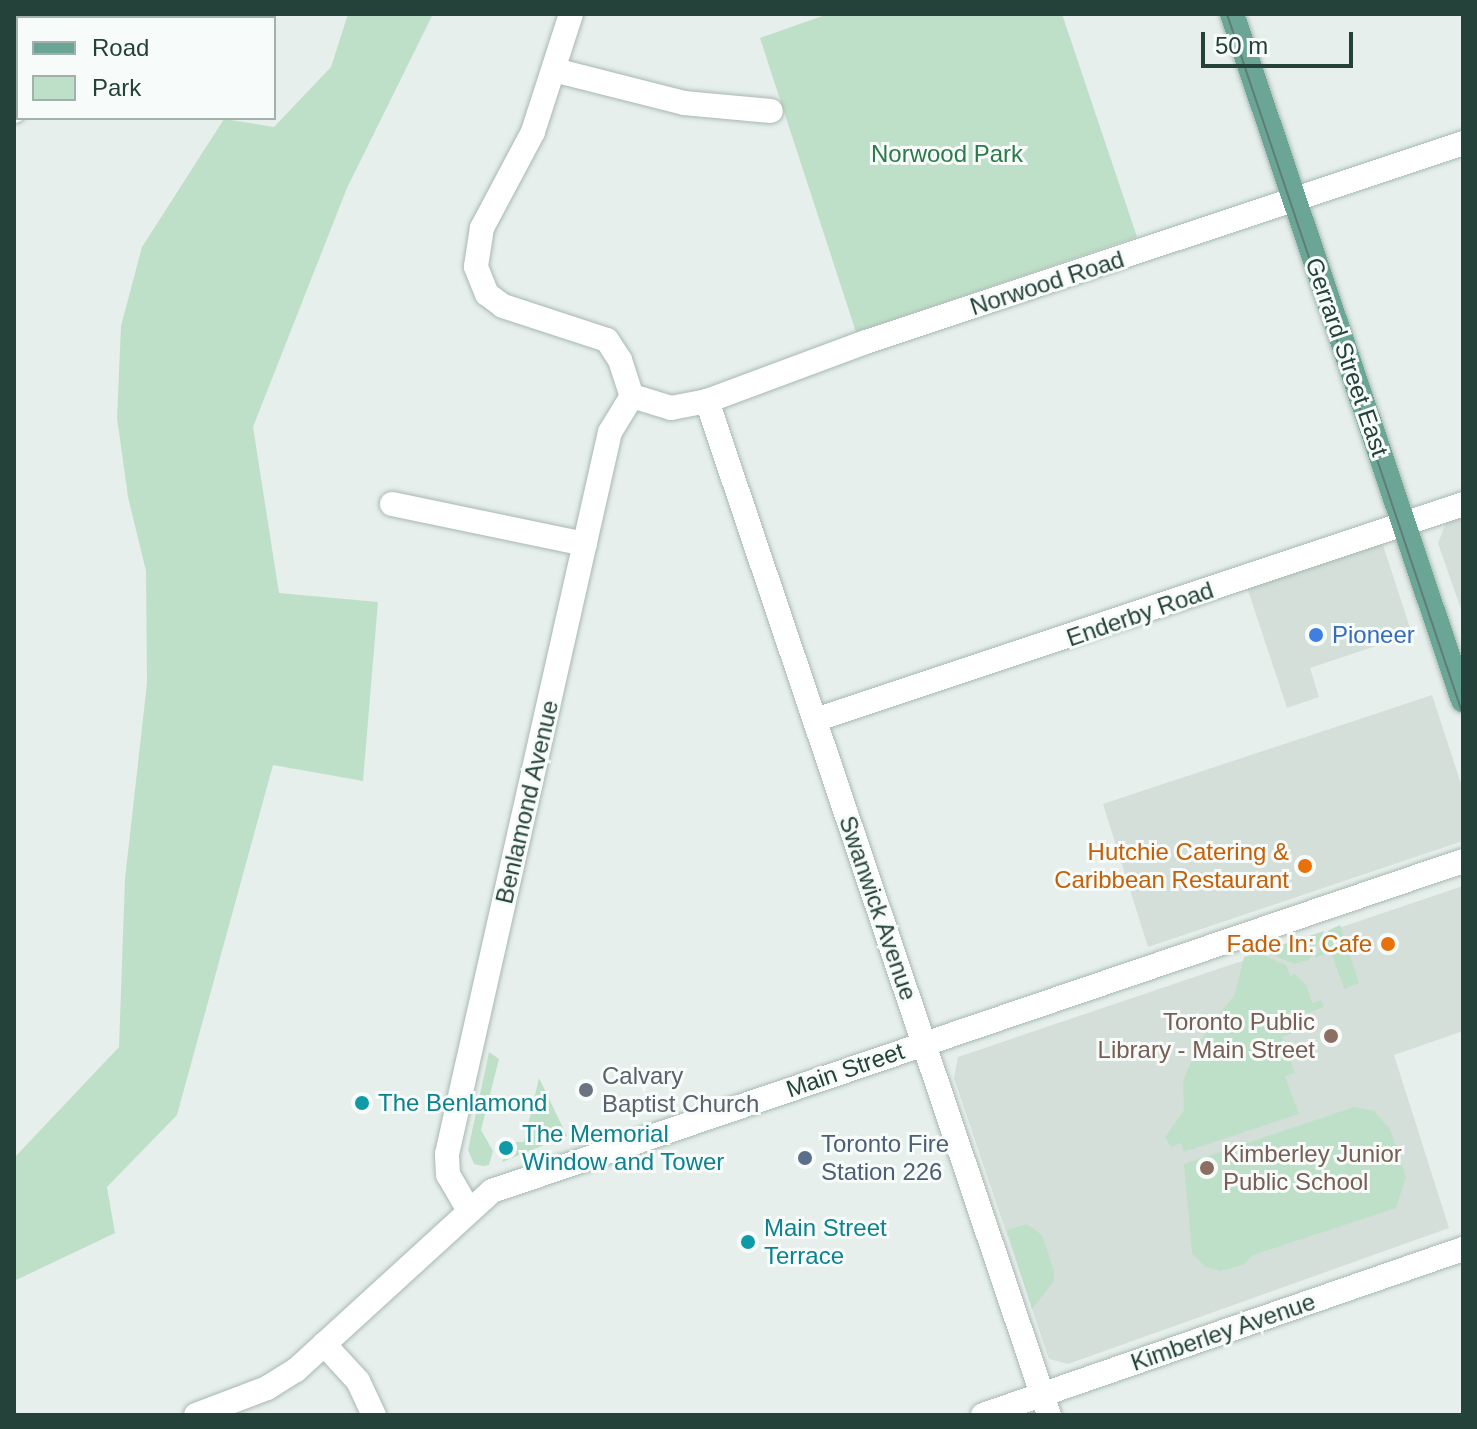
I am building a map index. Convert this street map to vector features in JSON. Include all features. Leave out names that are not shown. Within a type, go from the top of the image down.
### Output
[{"type":"main road","name":"Gerrard Street East","points":[[1232,14],[1463,700]]},
{"type":"street","points":[[571,14],[519,166],[482,228],[476,267],[487,294],[503,306],[607,340],[620,360],[632,396]]},
{"type":"street","points":[[554,70],[684,103],[771,111]]},
{"type":"street","name":"Norwood Road","points":[[632,396],[671,408],[707,401],[905,329],[1463,143]]},
{"type":"street","name":"Benlamond Avenue","points":[[468,1209],[448,1175],[447,1154],[610,432],[632,396]]},
{"type":"street","name":"Swanwick Avenue","points":[[707,401],[1046,1405]]},
{"type":"street","points":[[392,504],[585,544]]},
{"type":"street","name":"Enderby Road","points":[[815,720],[1463,504]]},
{"type":"street","name":"Main Street","points":[[196,1415],[267,1388],[324,1344],[468,1209],[492,1191],[1463,861]]},
{"type":"street","name":"Kimberley Avenue","points":[[983,1415],[1046,1405],[1463,1249]]},
{"type":"street","points":[[324,1344],[358,1381],[374,1415]]},
{"type":"shaded area","points":[[1463,517],[1463,615],[1438,543],[1446,523]]},
{"type":"shaded area","points":[[1382,542],[1412,634],[1310,668],[1319,697],[1287,708],[1247,587]]},
{"type":"shaded area","points":[[1432,695],[1463,790],[1463,841],[1148,947],[1103,804]]},
{"type":"shaded area","name":"Kimberley Junior Public School","points":[[1463,886],[1463,1031],[1394,1055],[1449,1228],[1068,1364],[1049,1359],[954,1078],[958,1057]]},
{"type":"green space","points":[[348,14],[433,14],[347,188],[253,427],[279,593],[378,602],[363,781],[273,765],[177,1115],[107,1187],[115,1233],[14,1281],[14,1158],[119,1047],[125,879],[147,683],[146,571],[128,497],[117,418],[121,326],[142,247],[223,120],[274,127],[331,67]]},
{"type":"green space","name":"Norwood Park","points":[[828,14],[1062,14],[1137,237],[856,332],[760,38]]},
{"type":"green space","points":[[1340,925],[1359,983],[1344,989],[1331,952],[1314,958],[1329,930]]},
{"type":"green space","points":[[1324,931],[1309,960],[1294,964],[1263,951]]},
{"type":"green space","points":[[1258,953],[1286,965],[1290,976],[1295,974],[1307,986],[1312,1003],[1321,1000],[1324,1007],[1299,1016],[1301,1030],[1282,1037],[1295,1073],[1285,1076],[1299,1114],[1184,1152],[1181,1143],[1171,1147],[1165,1137],[1184,1110],[1183,1081],[1201,1039],[1235,994],[1244,957]]},
{"type":"green space","points":[[489,1052],[499,1059],[481,1130],[493,1151],[489,1165],[483,1166],[474,1164],[468,1150]]},
{"type":"green space","points":[[539,1078],[567,1136],[502,1162],[512,1142],[524,1142]]},
{"type":"green space","points":[[1354,1107],[1374,1111],[1390,1129],[1406,1177],[1396,1208],[1253,1255],[1243,1265],[1221,1271],[1206,1267],[1192,1253],[1184,1164]]},
{"type":"green space","points":[[1027,1224],[1042,1235],[1054,1271],[1054,1281],[1032,1309],[1007,1230]]},
{"type":"tram line","points":[[1227,14],[1463,715]]},
{"type":"place","name":"Pioneer","points":[[1316,635]]},
{"type":"place","name":"Hutchie Catering & Caribbean Restaurant","points":[[1305,866]]},
{"type":"place","name":"Fade In: Cafe","points":[[1388,944]]},
{"type":"place","name":"Toronto Public Library - Main Street","points":[[1331,1036]]},
{"type":"place","name":"Calvary Baptist Church","points":[[586,1090]]},
{"type":"place","name":"The Benlamond","points":[[362,1103]]},
{"type":"place","name":"The Memorial Window and Tower","points":[[506,1148]]},
{"type":"place","name":"Toronto Fire Station 226","points":[[805,1158]]},
{"type":"place","name":"Kimberley Junior Public School","points":[[1207,1168]]},
{"type":"place","name":"Main Street Terrace","points":[[748,1242]]}]
